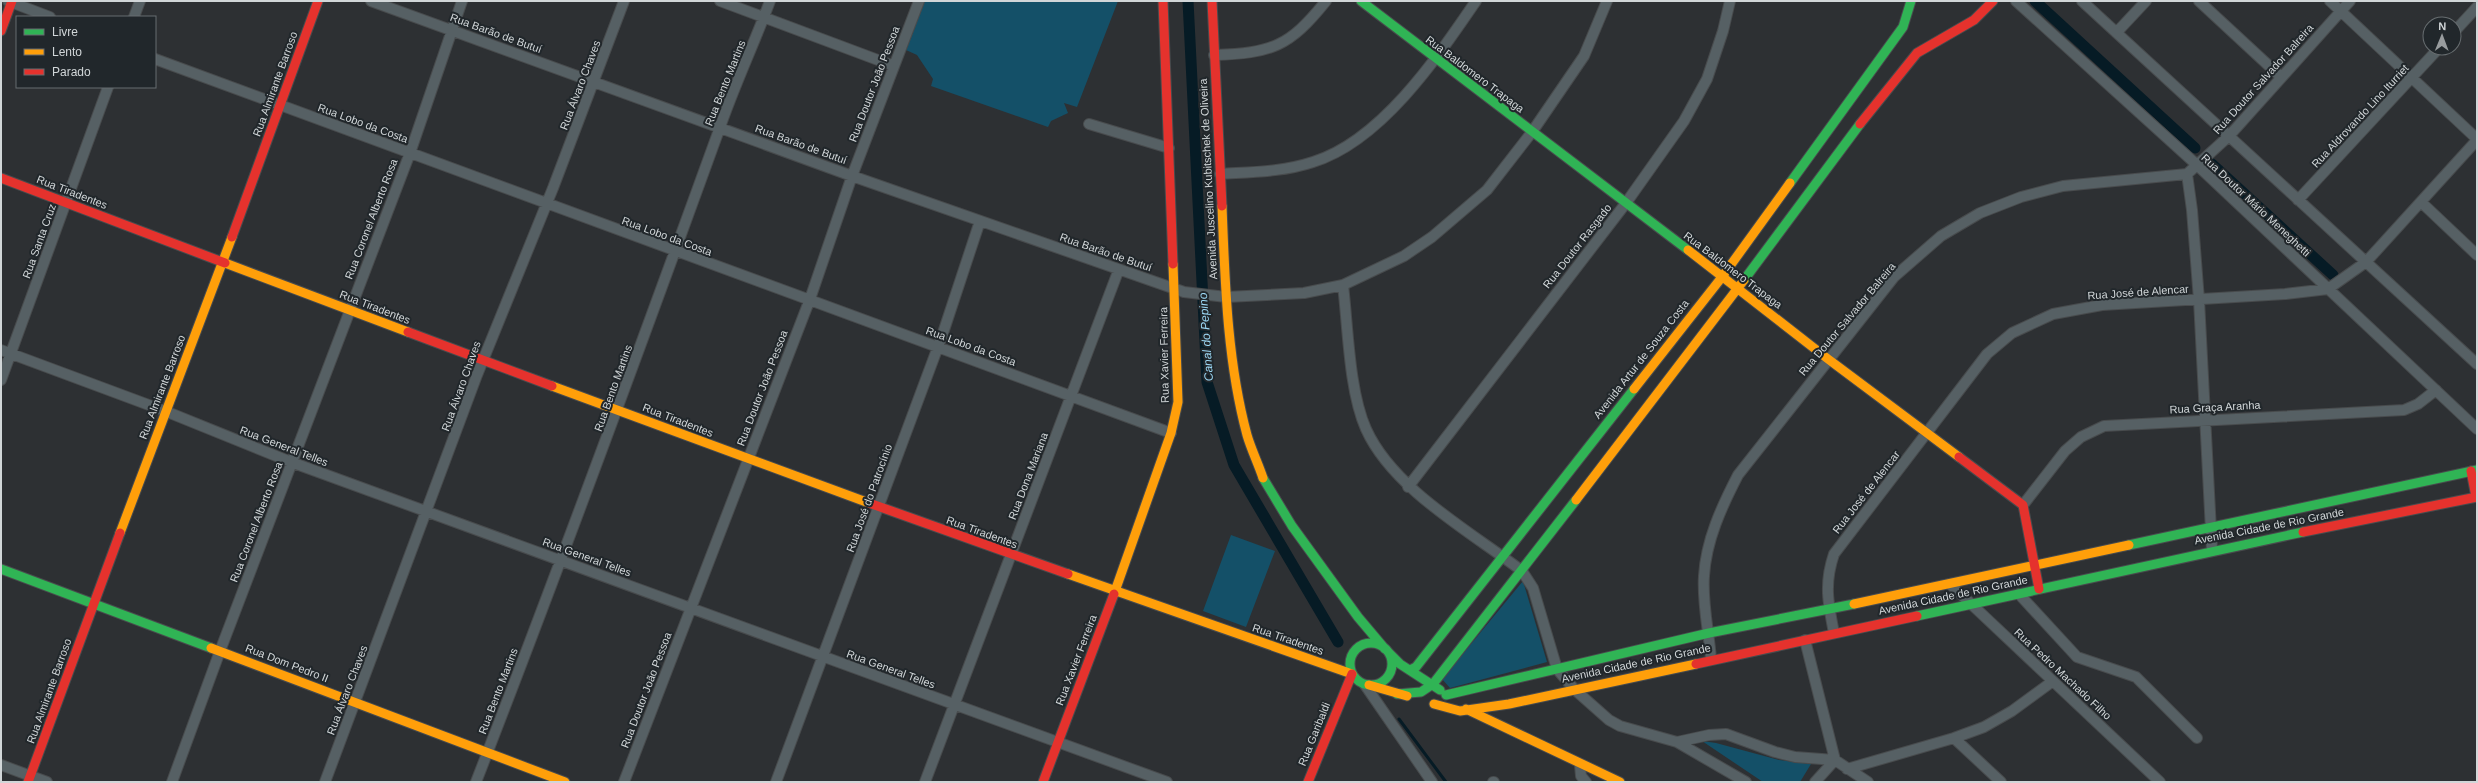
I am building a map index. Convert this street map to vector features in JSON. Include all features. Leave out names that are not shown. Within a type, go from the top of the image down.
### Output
[{"type":"street","points":[[1,31],[11,1],[48,16]]},
{"type":"street","points":[[134,16],[140,1]]},
{"type":"street","name":"Rua Almirante Barroso","points":[[30,779],[93,603],[223,262],[278,106],[318,1]]},
{"type":"street","name":"Rua Barão de Butuí","points":[[371,1],[452,29],[852,176],[1180,290],[1210,297],[1304,293],[1343,284],[1404,256],[1456,218],[1486,190],[1532,132],[1584,56],[1608,1]]},
{"type":"street","name":"Rua Coronel Alberto Rosa","points":[[172,782],[291,462],[410,154],[462,1]]},
{"type":"street","name":"Rua Álvaro Chaves","points":[[325,782],[427,512],[482,360],[547,204],[624,1]]},
{"type":"street","points":[[720,1],[894,66]]},
{"type":"street","name":"Rua Bento Martins","points":[[476,782],[562,561],[676,253],[719,128],[770,1]]},
{"type":"street","name":"Rua Doutor João Pessoa","points":[[624,782],[747,459],[810,299],[852,176],[919,1]]},
{"type":"street","name":"Rua Xavier Ferreira","points":[[1043,782],[1114,592],[1171,433],[1178,402],[1180,290],[1169,148],[1164,1]]},
{"type":"street","name":"Avenida Juscelino Kubitschek de Oliveira","points":[[1212,1],[1226,297],[1233,360],[1247,435],[1264,480],[1292,526],[1358,617],[1387,651]]},
{"type":"street","points":[[1214,56],[1253,54],[1273,49],[1290,39],[1310,22],[1326,1]]},
{"type":"street","name":"Rua Baldomero Trapaga","points":[[1361,1],[1722,277],[1739,288],[1828,359],[1928,432],[2023,506]]},
{"type":"street","points":[[1220,174],[1277,170],[1313,162],[1348,147],[1381,121],[1409,91],[1476,1]]},
{"type":"street","name":"Rua Doutor Rasgado","points":[[1408,486],[1626,203],[1684,121],[1707,79],[1723,31],[1730,1]]},
{"type":"street","name":"Avenida Artur de Souza Costa","points":[[1397,694],[1419,693],[1426,691],[1522,571],[1722,277],[1903,27],[1911,1]]},
{"type":"street","name":"Avenida Artur de Souza Costa","points":[[1410,670],[1416,666],[1502,555],[1622,422],[1739,288],[1877,100],[1917,53],[1974,20],[1993,1]]},
{"type":"street","name":"Rua Doutor Mário Meneghetti","points":[[2016,1],[2197,165],[2477,429]]},
{"type":"street","points":[[2082,1],[2477,364]]},
{"type":"street","points":[[2117,32],[2146,1]]},
{"type":"street","points":[[2199,1],[2281,77]]},
{"type":"street","points":[[2328,289],[2366,262],[2477,139],[2330,1]]},
{"type":"street","name":"Rua Doutor Salvador Balreira","points":[[1711,659],[1704,576],[1710,540],[1721,506],[1738,475],[1894,277],[1941,236],[1980,213],[2021,197],[2062,186],[2187,174],[2229,136],[2350,1]]},
{"type":"street","points":[[2462,23],[2477,7]]},
{"type":"street","name":"Avenida Artur de Souza Costa","points":[[1877,100],[1882,56]]},
{"type":"street","name":"Rua Aldrovando Lino Iturriet","points":[[2298,200],[2432,56]]},
{"type":"street","name":"Rua Lobo da Costa","points":[[156,59],[676,253],[810,299],[1171,433]]},
{"type":"street","name":"Rua Santa Cruz","points":[[1,380],[108,88]]},
{"type":"street","points":[[1089,124],[1169,148]]},
{"type":"street","points":[[2187,174],[2192,210],[2199,300],[2212,550]]},
{"type":"street","name":"Rua Tiradentes","points":[[1,178],[349,311],[747,459],[1397,694],[1434,704],[1530,741]]},
{"type":"street","points":[[2421,202],[2477,255]]},
{"type":"street","name":"Rua José do Patrocínio","points":[[776,782],[938,347],[980,221]]},
{"type":"street","name":"Rua Dona Mariana","points":[[925,782],[1119,269]]},
{"type":"street","points":[[1343,284],[1354,379],[1366,429],[1380,452],[1408,486],[1522,571],[1533,588],[1556,669],[1574,689],[1609,720],[1620,726],[1677,742],[1746,782]]},
{"type":"street","name":"Rua José de Alencar","points":[[1834,633],[1829,609],[1827,572],[1834,554],[1987,354],[2012,333],[2053,314],[2102,305],[2199,300],[2328,289]]},
{"type":"street","name":"Rua General Telles","points":[[1,350],[165,411],[291,462],[1168,782]]},
{"type":"street","name":"Rua Graça Aranha","points":[[2023,506],[2065,450],[2081,437],[2104,426],[2206,419],[2404,410],[2418,404],[2436,390]]},
{"type":"street","points":[[2474,470],[2476,497]]},
{"type":"street","name":"Avenida Cidade de Rio Grande","points":[[1446,695],[1709,633],[1950,584],[2210,526],[2474,470]]},
{"type":"street","name":"Avenida Cidade de Rio Grande","points":[[1434,704],[1460,711],[1469,711],[1509,704],[1711,659],[1969,605],[2212,550],[2476,497]]},
{"type":"street","points":[[2023,506],[2033,566],[2039,589]]},
{"type":"street","name":"Rua Dom Pedro II","points":[[1,568],[565,782]]},
{"type":"street","name":"Rua Pedro Machado Filho","points":[[1950,584],[1969,605],[2053,681],[2160,782]]},
{"type":"street","points":[[2019,594],[2077,657],[2136,677],[2198,738]]},
{"type":"street","points":[[1805,640],[1835,760]]},
{"type":"street","points":[[1361,681],[1382,682],[1387,678],[1392,666],[1387,651],[1375,643],[1358,647],[1351,657],[1361,681],[1432,782]]},
{"type":"street","name":"Rua Tiradentes","points":[[1387,651],[1410,670],[1469,711],[1580,765],[1620,782]]},
{"type":"street","name":"Rua Garibaldi","points":[[1308,782],[1342,696],[1361,681]]},
{"type":"street","points":[[1848,768],[1954,738],[1984,727],[2012,711],[2053,681]]},
{"type":"street","points":[[1503,728],[1498,718],[1501,712],[1509,704]]},
{"type":"street","points":[[1677,742],[1710,735],[1726,734],[1775,752],[1795,757],[1835,760],[1868,782]]},
{"type":"street","points":[[1954,738],[2001,782]]},
{"type":"street","points":[[1815,782],[1835,760]]},
{"type":"street","points":[[1,765],[30,779],[47,782]]},
{"type":"street","points":[[1580,765],[1581,776],[1586,782]]},
{"type":"shaded area","points":[[924,1],[1118,1],[1077,107],[1064,103],[1068,113],[1051,121],[1048,127],[931,86],[933,79],[917,55],[906,50]]},
{"type":"shaded area","points":[[1231,535],[1275,551],[1246,627],[1203,611]]},
{"type":"shaded area","points":[[1523,581],[1547,662],[1450,688],[1442,679]]},
{"type":"shaded area","points":[[1702,741],[1716,743],[1779,760],[1811,764],[1800,782],[1763,782]]},
{"type":"waterway","name":"Canal do Pepino","points":[[1188,1],[1207,382],[1234,465],[1338,642]]},
{"type":"waterway","points":[[2035,1],[2195,148]]},
{"type":"waterway","points":[[2212,164],[2333,275]]},
{"type":"waterway","name":"Canal do Pepino","points":[[1399,719],[1446,782]]},
{"type":"traffic: fast","points":[[1361,1],[1688,250]]},
{"type":"traffic: fast","points":[[1790,183],[1903,27],[1911,1]]},
{"type":"traffic: fast","points":[[1744,280],[1860,124]]},
{"type":"traffic: fast","points":[[1410,670],[1416,667],[1634,389]]},
{"type":"traffic: fast","points":[[2129,545],[2477,470]]},
{"type":"traffic: fast","points":[[1263,478],[1292,526],[1358,617],[1385,649]]},
{"type":"traffic: fast","points":[[1397,694],[1421,692],[1433,684],[1576,500]]},
{"type":"traffic: fast","points":[[1917,616],[2303,532]]},
{"type":"traffic: fast","points":[[1,569],[211,648]]},
{"type":"traffic: fast","points":[[1446,695],[1709,633],[1854,604]]},
{"type":"traffic: fast","points":[[1367,643],[1375,643],[1386,649],[1392,660],[1392,664],[1392,668],[1386,679],[1375,685],[1367,685],[1356,679],[1350,668],[1350,660],[1356,649],[1367,643]]},
{"type":"traffic: fast","points":[[1389,653],[1400,664],[1440,690]]},
{"type":"traffic: slow","points":[[1634,389],[1722,277],[1790,183]]},
{"type":"traffic: slow","points":[[1222,206],[1228,321],[1235,379],[1240,407],[1250,446],[1263,478]]},
{"type":"traffic: slow","points":[[120,533],[232,237]]},
{"type":"traffic: slow","points":[[1688,250],[1828,359],[1959,457]]},
{"type":"traffic: slow","points":[[225,263],[408,332]]},
{"type":"traffic: slow","points":[[1114,594],[1171,433],[1178,402],[1173,264]]},
{"type":"traffic: slow","points":[[1576,500],[1744,280]]},
{"type":"traffic: slow","points":[[552,386],[869,503]]},
{"type":"traffic: slow","points":[[1854,604],[2129,545]]},
{"type":"traffic: slow","points":[[1068,574],[1352,674]]},
{"type":"traffic: slow","points":[[211,648],[565,782]]},
{"type":"traffic: slow","points":[[1434,704],[1460,711],[1509,704],[1696,664]]},
{"type":"traffic: slow","points":[[1369,685],[1407,696]]},
{"type":"traffic: slow","points":[[1466,709],[1620,782]]},
{"type":"traffic: jam","points":[[1,31],[12,1]]},
{"type":"traffic: jam","points":[[232,237],[318,1]]},
{"type":"traffic: jam","points":[[1163,1],[1173,264]]},
{"type":"traffic: jam","points":[[1212,1],[1222,206]]},
{"type":"traffic: jam","points":[[1860,124],[1917,53],[1974,20],[1993,1]]},
{"type":"traffic: jam","points":[[1,178],[225,263]]},
{"type":"traffic: jam","points":[[408,332],[552,386]]},
{"type":"traffic: jam","points":[[1959,457],[2023,505],[2039,589]]},
{"type":"traffic: jam","points":[[2471,471],[2476,497]]},
{"type":"traffic: jam","points":[[2303,532],[2477,497]]},
{"type":"traffic: jam","points":[[869,503],[1068,574]]},
{"type":"traffic: jam","points":[[28,782],[120,533]]},
{"type":"traffic: jam","points":[[1043,782],[1114,594]]},
{"type":"traffic: jam","points":[[1696,664],[1917,616]]},
{"type":"traffic: jam","points":[[1308,782],[1352,674]]}]
